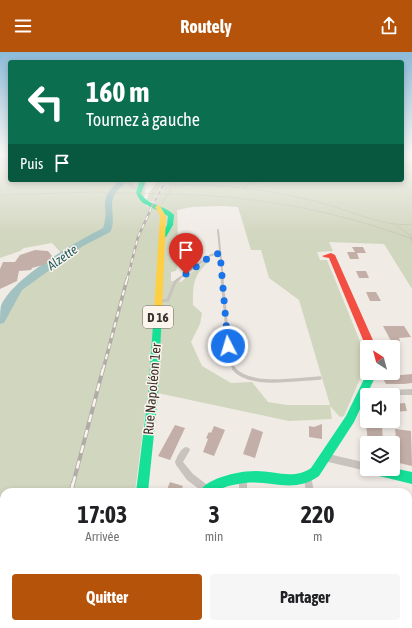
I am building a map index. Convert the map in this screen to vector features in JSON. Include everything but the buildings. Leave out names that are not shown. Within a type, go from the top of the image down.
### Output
[{"type":"main road","name":"D 16","points":[[140,189],[140,198],[158,206]]},
{"type":"main road","name":"Rue Napoléon 1er","points":[[142,488],[153,398],[163,238],[172,219],[168,211],[158,206]]},
{"type":"main road","points":[[326,256],[331,255],[368,340]]},
{"type":"main road","points":[[211,488],[221,482],[263,476],[297,482],[308,479],[315,472],[350,420],[360,400]]},
{"type":"main road","points":[[400,475],[412,478]]},
{"type":"street","points":[[400,392],[412,392]]},
{"type":"street","points":[[186,450],[179,462],[190,477],[203,488]]},
{"type":"street","points":[[324,457],[360,465]]},
{"type":"street","points":[[243,479],[243,488]]},
{"type":"street","points":[[308,479],[309,488]]},
{"type":"lane","points":[[128,182],[133,188],[140,189]]},
{"type":"lane","points":[[218,230],[230,362],[232,368],[246,378],[320,378]]},
{"type":"lane","points":[[159,301],[168,300],[176,282],[211,256],[220,253]]},
{"type":"path","points":[[158,206],[164,202],[172,182]]},
{"type":"path","points":[[244,188],[247,185],[258,182]]},
{"type":"path","points":[[171,185],[198,184],[244,188],[290,195],[340,207],[397,226],[407,232],[412,239],[412,244]]},
{"type":"path","points":[[0,195],[73,192],[245,198],[310,208],[364,222],[412,239]]},
{"type":"path","points":[[397,226],[412,224]]},
{"type":"green space","points":[[0,181],[147,182],[144,197],[147,200],[146,206],[153,207],[167,182],[412,181],[412,289],[384,244],[329,242],[333,251],[317,252],[320,260],[327,260],[360,341],[360,379],[344,416],[340,417],[330,406],[332,419],[289,421],[148,391],[136,488],[0,488],[0,320],[10,299],[18,288],[63,255],[52,243],[24,248],[20,251],[0,258]],"holes":[[[192,207],[238,207],[251,250],[261,250],[269,278],[299,300],[330,405],[287,405],[268,402],[252,382],[231,383],[202,366],[191,342],[200,324],[202,313],[193,305],[195,280],[197,275],[210,260],[207,259],[181,282],[171,281],[171,272],[176,271],[186,242],[178,240],[177,210]]]},
{"type":"green space","points":[[157,182],[163,182],[152,202],[147,200],[150,191]]},
{"type":"waterway","name":"Alzette","points":[[112,192],[122,182]]},
{"type":"waterway","name":"Alzette","points":[[0,320],[10,299],[18,288],[80,244],[107,230],[109,225],[108,203],[111,193]]},
{"type":"railway","points":[[150,210],[165,182]]},
{"type":"railway","points":[[127,280],[138,237],[151,209]]},
{"type":"railway","points":[[103,370],[127,279]]},
{"type":"railway","points":[[73,484],[103,369]]},
{"type":"railway","points":[[72,488],[73,483]]},
{"type":"traffic: fast","points":[[139,193],[142,182]]},
{"type":"traffic: fast","points":[[139,195],[145,202],[171,215],[170,225],[164,236]]},
{"type":"traffic: fast","points":[[142,488],[153,395],[158,311]]},
{"type":"traffic: fast","points":[[212,488],[226,481],[242,477],[265,477],[297,480],[303,479],[315,472],[350,419],[369,380]]},
{"type":"traffic: fast","points":[[400,475],[412,478]]},
{"type":"traffic: slow","points":[[158,207],[163,216],[158,311]]},
{"type":"traffic: jam","points":[[326,256],[331,255],[368,340]]},
{"type":"route","points":[[186,274],[211,256],[220,253],[228,346]]}]
